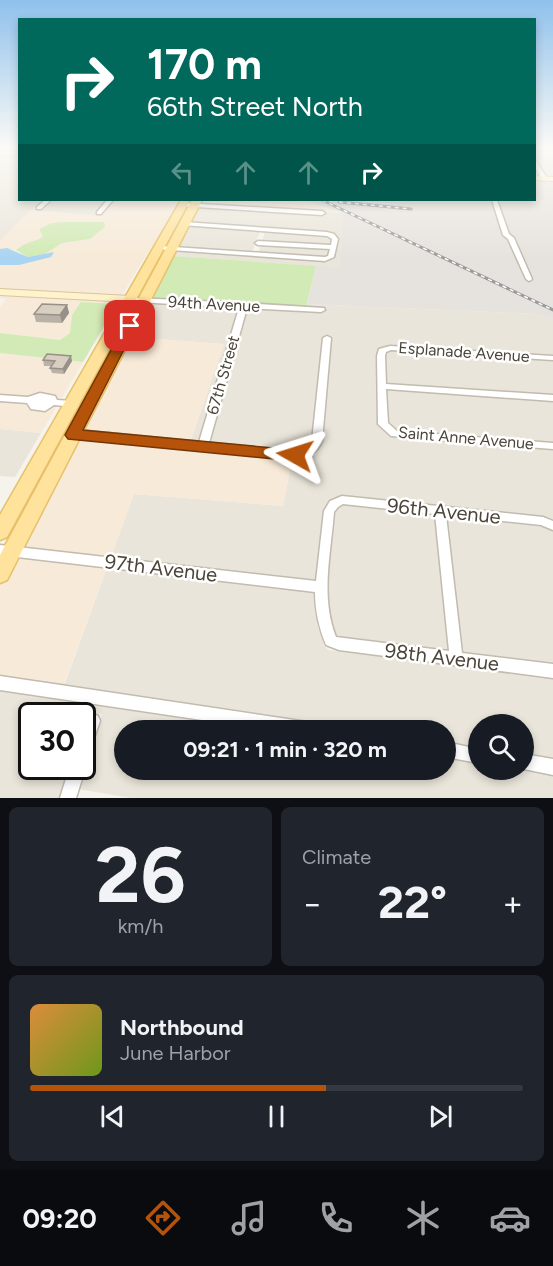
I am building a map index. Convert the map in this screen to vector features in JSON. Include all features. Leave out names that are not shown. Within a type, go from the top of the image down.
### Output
[{"type":"main road","points":[[165,248],[184,224],[190,203]]},
{"type":"main road","points":[[0,574],[6,550],[64,435],[190,203]]},
{"type":"main road","points":[[0,532],[64,435],[73,404],[137,300]]},
{"type":"street","points":[[39,208],[47,201]]},
{"type":"street","points":[[99,213],[109,201]]},
{"type":"street","points":[[494,201],[506,235],[511,238],[529,279]]},
{"type":"street","points":[[190,203],[322,213]]},
{"type":"street","points":[[165,248],[325,259],[332,257],[335,238],[332,235],[184,224]]},
{"type":"street","points":[[254,255],[263,230]]},
{"type":"street","points":[[258,243],[333,247]]},
{"type":"street","name":"94th Avenue","points":[[0,291],[321,310]]},
{"type":"street","name":"67th Street","points":[[202,445],[244,305]]},
{"type":"street","points":[[64,435],[88,434],[295,455],[312,451],[318,441],[327,338]]},
{"type":"street","name":"Esplanade Avenue","points":[[382,386],[382,351],[390,348],[553,358]]},
{"type":"street","points":[[382,386],[553,398]]},
{"type":"street","name":"Saint Anne Avenue","points":[[382,386],[383,424],[394,434],[553,446]]},
{"type":"street","points":[[0,398],[30,400],[32,406],[37,408],[45,408],[53,402],[73,404]]},
{"type":"street","name":"96th Avenue","points":[[322,587],[330,511],[334,504],[342,500],[543,521],[553,526]]},
{"type":"street","points":[[440,511],[456,658]]},
{"type":"street","name":"97th Avenue","points":[[6,550],[322,587]]},
{"type":"street","name":"98th Avenue","points":[[322,587],[324,627],[331,641],[348,646],[553,671]]},
{"type":"street","points":[[0,683],[247,720]]},
{"type":"street","points":[[534,764],[553,767]]},
{"type":"street","points":[[70,798],[74,780]]},
{"type":"shaded area","points":[[0,184],[18,184],[18,201],[44,201],[36,210],[41,210],[50,201],[106,201],[95,216],[31,210],[0,241]]},
{"type":"shaded area","points":[[536,184],[553,184],[553,319],[537,314],[307,304],[316,266],[339,268],[343,213],[306,201],[491,201],[503,235],[508,239],[526,280],[532,281],[514,239],[509,235],[496,201],[536,201]]},
{"type":"shaded area","points":[[111,201],[181,201],[121,297],[0,290],[0,265],[19,265],[51,252],[45,254],[62,243],[91,239],[39,229],[43,237],[34,243],[20,246],[16,250],[0,249],[0,241],[31,210],[95,216],[100,214]]},
{"type":"shaded area","points":[[202,201],[306,201],[338,212],[200,204]]},
{"type":"shaded area","points":[[200,204],[343,213],[339,268],[173,256],[176,251],[319,261],[334,257],[338,239],[333,233],[190,223],[198,208],[324,214],[324,212]]},
{"type":"shaded area","points":[[189,226],[260,231],[252,253],[178,248]]},
{"type":"shaded area","points":[[265,231],[327,235],[332,239],[331,246],[262,242]]},
{"type":"shaded area","points":[[261,245],[330,249],[329,256],[324,258],[258,253]]},
{"type":"shaded area","points":[[0,294],[119,301],[117,304],[81,302],[72,315],[70,333],[60,340],[0,333],[0,307],[6,299],[0,298]]},
{"type":"shaded area","points":[[149,303],[240,307],[199,441],[191,440],[224,344],[131,337]]},
{"type":"shaded area","points":[[307,304],[537,314],[553,319],[553,522],[542,517],[342,496],[332,498],[324,510],[317,581],[111,557],[134,494],[283,506],[292,459],[313,456],[318,452],[322,441],[330,336],[323,336],[313,440],[309,448],[295,452],[208,442],[247,308],[324,312],[325,309],[306,307]]},
{"type":"shaded area","points":[[131,337],[224,344],[191,440],[81,431]]},
{"type":"shaded area","points":[[0,353],[83,362],[41,433],[0,429]]},
{"type":"shaded area","points":[[0,429],[41,433],[15,477],[0,476]]},
{"type":"shaded area","points":[[77,438],[292,459],[283,506],[134,494],[111,557],[20,547]]},
{"type":"shaded area","points":[[343,505],[436,515],[449,651],[335,636],[327,607],[328,588],[334,512]]},
{"type":"shaded area","points":[[446,516],[543,526],[553,531],[553,665],[462,653]]},
{"type":"shaded area","points":[[15,557],[107,568],[64,683],[0,675],[0,585]]},
{"type":"shaded area","points":[[107,568],[316,592],[318,628],[324,641],[323,645],[328,650],[553,678],[553,798],[131,798],[78,789],[81,780],[96,780],[96,733],[102,714],[96,714],[96,705],[102,691],[9,677],[65,683]]},
{"type":"shaded area","points":[[0,691],[76,702],[18,702],[18,780],[67,780],[61,798],[0,798]]},
{"type":"green space","points":[[104,222],[105,227],[90,239],[62,243],[45,254],[28,257],[16,250],[43,237],[39,229],[52,223]]},
{"type":"green space","points":[[173,256],[316,266],[306,307],[151,299]]},
{"type":"green space","points":[[81,302],[117,304],[83,362],[0,353],[0,333],[60,340],[70,333],[72,315]]},
{"type":"water","points":[[7,248],[28,257],[54,252],[51,257],[19,265],[0,265],[0,249]]},
{"type":"building","points":[[42,304],[67,305],[60,315],[34,314]]},
{"type":"building","points":[[47,354],[71,356],[63,369],[50,368],[55,361],[43,360]]},
{"type":"railway","points":[[324,201],[553,310]]},
{"type":"railway","points":[[339,202],[411,209]]},
{"type":"route","points":[[130,326],[73,435],[88,434],[295,455]]}]
